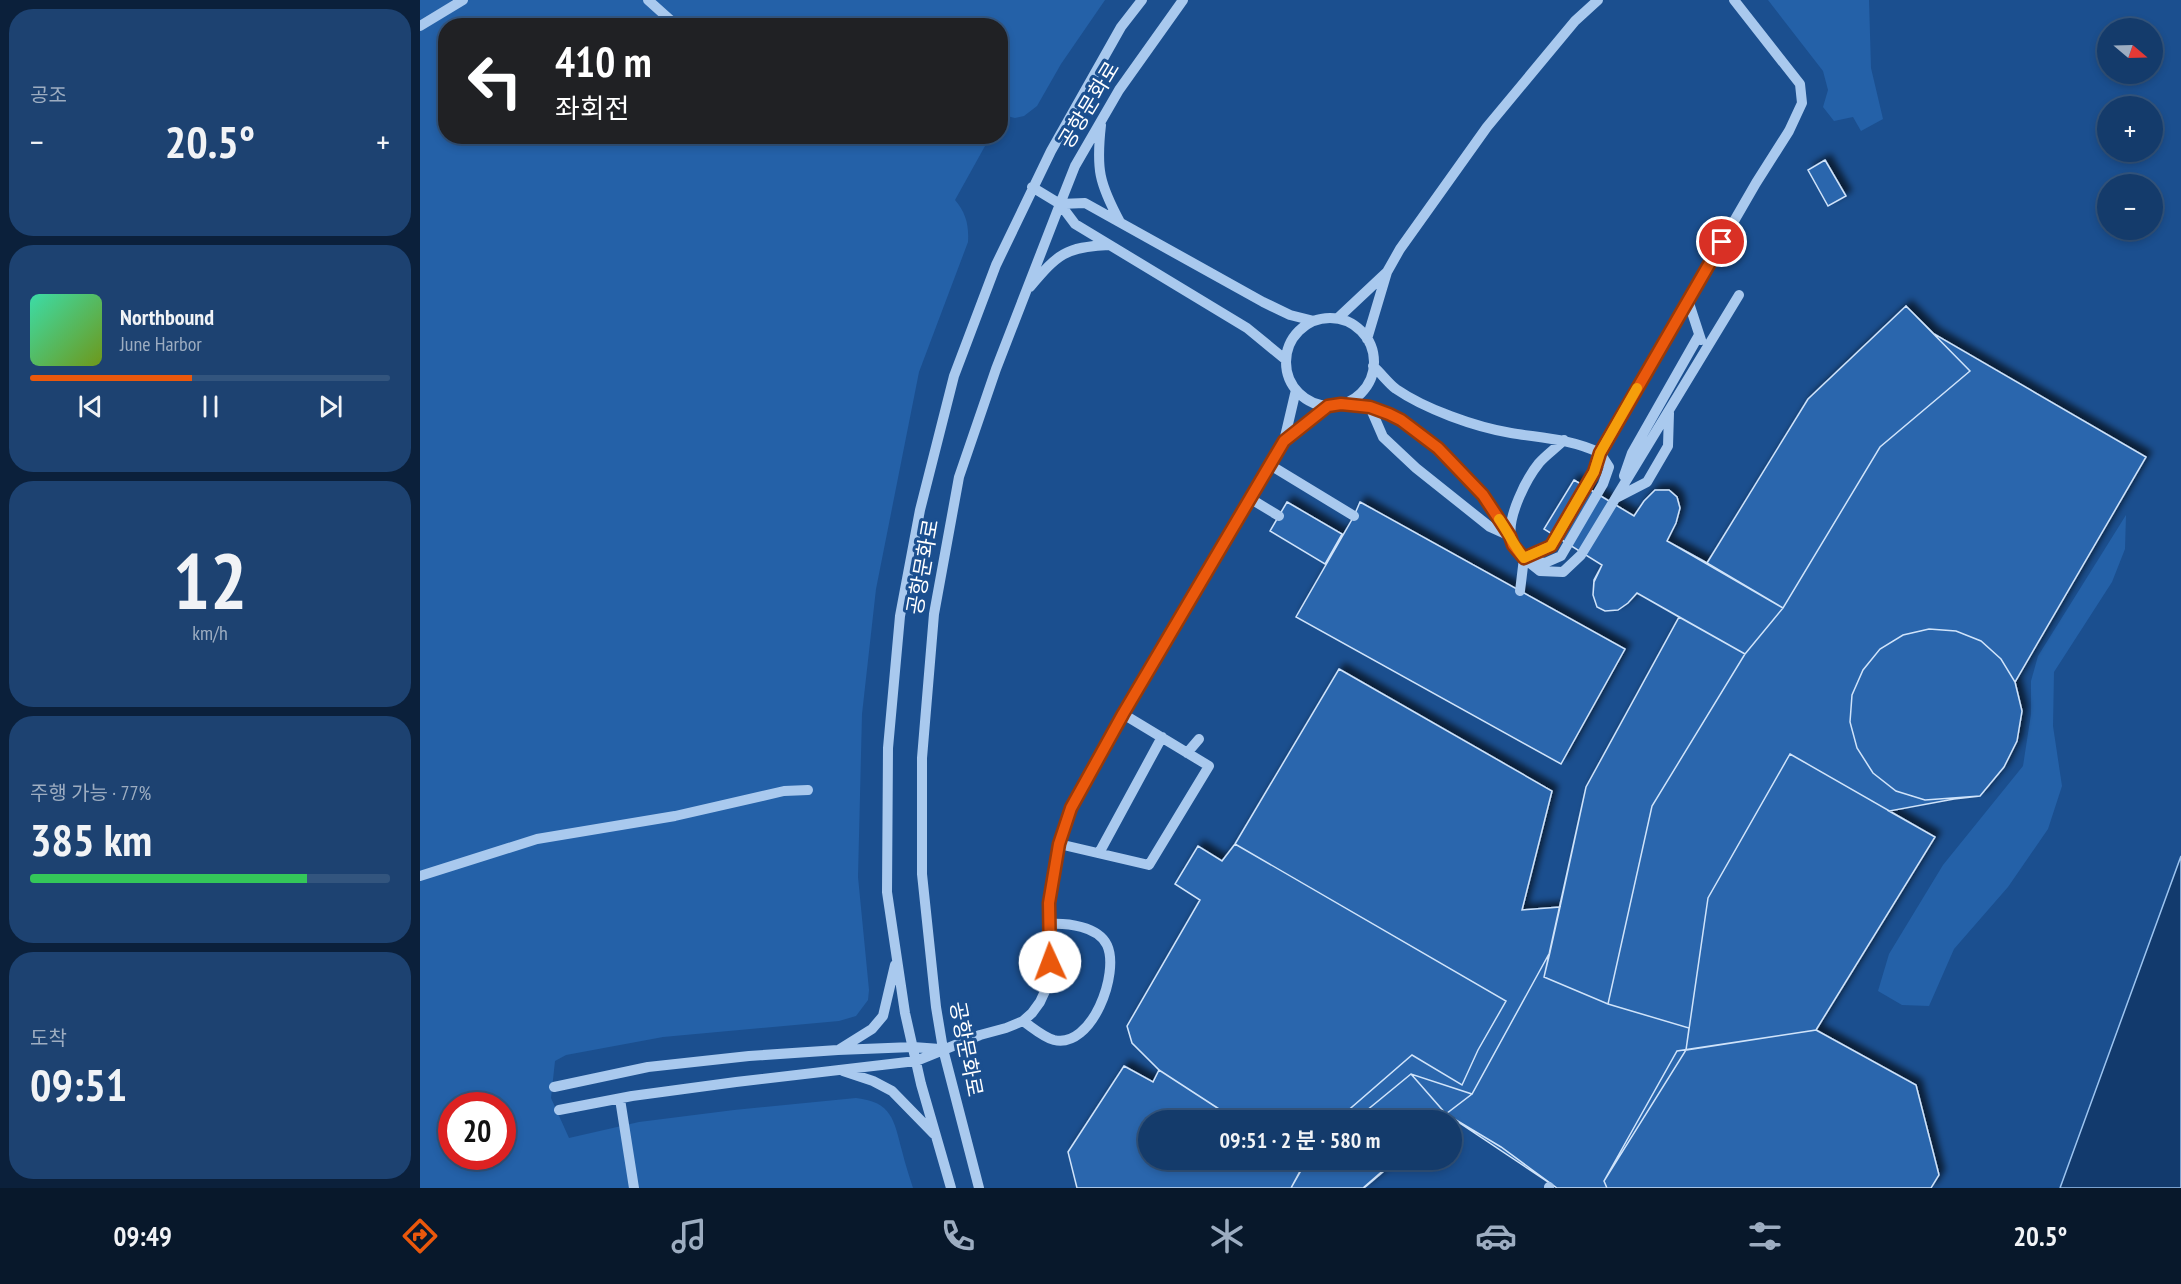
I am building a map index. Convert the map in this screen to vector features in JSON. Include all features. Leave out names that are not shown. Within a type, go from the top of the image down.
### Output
[{"type":"street","points":[[420,26],[464,0]]},
{"type":"street","points":[[648,0],[668,18]]},
{"type":"street","name":"공항문화로","points":[[951,1188],[905,1012],[887,892],[888,759],[900,616],[920,510],[954,376],[996,265],[1051,151],[1121,27],[1142,0]]},
{"type":"street","name":"공항문화로","points":[[979,1188],[943,1049],[936,1007],[922,874],[922,758],[934,614],[959,477],[996,369],[1059,204],[1075,166],[1119,90],[1183,0]]},
{"type":"street","points":[[1367,339],[1387,272],[1400,249],[1486,127],[1575,21],[1598,0]]},
{"type":"street","points":[[1524,558],[1551,546],[1594,472],[1600,453],[1789,131],[1802,103],[1800,84],[1734,0]]},
{"type":"street","points":[[1101,120],[1098,150],[1100,179],[1107,199],[1120,222]]},
{"type":"street","points":[[1032,187],[1059,204],[1076,224],[1247,328],[1286,360]]},
{"type":"street","points":[[1059,204],[1084,202],[1263,302],[1290,315],[1314,321]]},
{"type":"street","points":[[1024,295],[1051,262],[1066,251],[1085,246],[1110,245]]},
{"type":"street","points":[[1338,318],[1387,272]]},
{"type":"street","points":[[1341,404],[1376,408],[1401,420],[1438,448],[1483,495],[1510,536],[1513,545],[1524,558],[1540,571],[1563,572],[1581,555],[1739,295]]},
{"type":"street","points":[[1688,300],[1704,352]]},
{"type":"street","points":[[1338,318],[1360,329],[1367,339],[1373,352],[1370,378],[1354,399],[1328,406],[1316,404],[1305,398],[1290,381],[1286,360],[1288,348],[1294,336],[1303,327],[1314,321],[1338,318]]},
{"type":"street","points":[[1616,498],[1632,453],[1699,335]]},
{"type":"street","points":[[1373,366],[1395,388],[1433,408],[1467,421],[1508,432],[1564,440],[1600,453]]},
{"type":"street","points":[[560,1110],[725,1083],[916,1061],[1023,1021],[1040,1002],[1046,989],[1050,962],[1049,903],[1059,844],[1071,808],[1123,714],[1284,441],[1296,390]]},
{"type":"street","points":[[1284,441],[1328,406]]},
{"type":"street","points":[[1370,407],[1383,437],[1416,468],[1490,527],[1510,536]]},
{"type":"street","points":[[1616,498],[1647,482],[1668,446],[1669,410]]},
{"type":"street","points":[[1510,536],[1515,510],[1524,487],[1540,463],[1564,440]]},
{"type":"street","points":[[1270,465],[1354,516]]},
{"type":"street","points":[[1251,499],[1279,516]]},
{"type":"street","points":[[1520,591],[1524,558]]},
{"type":"street","points":[[1059,844],[1149,865],[1209,766],[1123,714]]},
{"type":"street","points":[[1099,853],[1162,737]]},
{"type":"street","points":[[1187,753],[1199,739]]},
{"type":"street","points":[[420,876],[537,839],[675,816],[784,790],[808,790]]},
{"type":"street","points":[[1023,1021],[1055,1040],[1074,1038],[1090,1024],[1101,1005],[1108,981],[1110,956],[1106,944],[1096,933],[1065,923],[1049,924]]},
{"type":"street","points":[[838,1050],[872,1029],[883,1016],[897,958]]},
{"type":"street","points":[[554,1087],[648,1067],[749,1056],[913,1047],[943,1049]]},
{"type":"street","points":[[840,1070],[892,1090],[937,1137]]},
{"type":"street","points":[[620,1099],[634,1188]]},
{"type":"shaded area","points":[[420,0],[1105,0],[1061,64],[1037,106],[1024,116],[1015,118],[1008,116],[1008,18],[438,18],[438,144],[986,144],[955,200],[966,220],[968,242],[919,372],[876,589],[862,714],[858,877],[869,990],[868,1000],[856,1016],[839,1021],[663,1037],[566,1055],[555,1061],[551,1098],[569,1138],[639,1122],[856,1098],[868,1100],[884,1108],[890,1114],[913,1188],[420,1188]]},
{"type":"shaded area","points":[[1768,0],[1869,0],[1871,68],[1883,119],[1861,131],[1853,117],[1834,121],[1823,107],[1828,90],[1823,71]]},
{"type":"shaded area","points":[[2126,515],[2125,549],[2112,582],[2054,672],[2053,726],[2062,786],[2048,829],[2008,887],[1954,949],[1929,1006],[1902,1005],[1878,991],[1889,954],[1943,865],[2023,766],[2031,714],[2031,681],[2038,656]]},
{"type":"shaded area","points":[[2181,856],[2181,1188],[2060,1188],[2072,1155]]},
{"type":"building","points":[[1825,160],[1846,196],[1828,206],[1808,170]]},
{"type":"building","points":[[1906,306],[1934,334],[2146,457],[2015,682],[2022,711],[2017,741],[2004,767],[1980,796],[1889,811],[1935,837],[1816,1030],[1916,1085],[1939,1175],[1931,1188],[1557,1188],[1462,1125],[1462,1110],[1138,1110],[1138,1170],[1385,1170],[1364,1188],[1077,1188],[1068,1152],[1124,1066],[1153,1082],[1159,1070],[1132,1043],[1127,1026],[1200,900],[1175,884],[1198,846],[1222,861],[1235,844],[1339,669],[1552,791],[1522,910],[1560,907],[1586,787],[1679,617],[1637,593],[1618,610],[1605,611],[1597,607],[1593,595],[1594,582],[1602,565],[1544,529],[1574,480],[1634,516],[1655,490],[1669,490],[1677,497],[1680,508],[1667,541],[1707,563],[1808,399]]},
{"type":"building","points":[[1906,306],[1970,371],[1880,447],[1783,608],[1707,563],[1808,399]]},
{"type":"building","points":[[1574,480],[1634,516],[1655,490],[1669,490],[1677,497],[1680,508],[1667,541],[1783,608],[1745,654],[1637,593],[1618,610],[1605,611],[1597,607],[1593,595],[1594,580],[1602,565],[1544,529]]},
{"type":"building","points":[[1287,502],[1342,534],[1325,564],[1270,531]]},
{"type":"building","points":[[1360,502],[1625,649],[1561,764],[1296,617]]},
{"type":"building","points":[[1679,617],[1745,654],[1652,806],[1608,1004],[1544,977],[1586,787]]},
{"type":"building","points":[[1929,629],[1956,631],[1981,641],[2001,659],[2015,682],[2022,711],[2017,741],[2004,767],[1980,796],[1925,800],[1896,791],[1873,773],[1857,748],[1850,722],[1852,695],[1863,670],[1880,649],[1903,635]]},
{"type":"building","points":[[1339,669],[1552,791],[1522,910],[1560,907],[1550,952],[1472,1094],[1411,1074],[1367,1110],[1349,1110],[1412,1055],[1462,1085],[1478,1050],[1506,1001],[1235,844]]},
{"type":"building","points":[[1790,754],[1935,837],[1816,1030],[1686,1050],[1708,898]]},
{"type":"building","points":[[1235,844],[1506,1001],[1478,1050],[1462,1085],[1412,1055],[1349,1110],[1221,1110],[1159,1070],[1132,1043],[1127,1026],[1200,900],[1175,884],[1198,846],[1222,861]]},
{"type":"building","points":[[1550,952],[1544,977],[1608,1004],[1689,1028],[1686,1050],[1604,1181],[1607,1188],[1557,1188],[1501,1147],[1462,1124],[1462,1110],[1451,1110],[1472,1094]]},
{"type":"building","points":[[1816,1030],[1916,1085],[1939,1175],[1931,1188],[1607,1188],[1604,1181],[1677,1051]]},
{"type":"building","points":[[1124,1066],[1153,1082],[1159,1070],[1221,1110],[1138,1110],[1138,1170],[1301,1170],[1291,1188],[1077,1188],[1068,1152]]},
{"type":"building","points":[[1411,1074],[1442,1110],[1367,1110]]},
{"type":"building","points":[[1301,1170],[1384,1170],[1363,1188],[1291,1188]]},
{"type":"slow traffic","points":[[1499,519],[1513,545],[1524,558],[1551,546],[1594,472],[1600,453],[1637,388]]},
{"type":"route","points":[[1050,962],[1049,903],[1059,844],[1071,808],[1123,714],[1284,441],[1328,406],[1341,404],[1376,408],[1401,420],[1438,448],[1483,495],[1510,536],[1513,545],[1524,558],[1551,546],[1594,472],[1600,453],[1722,242]]}]
